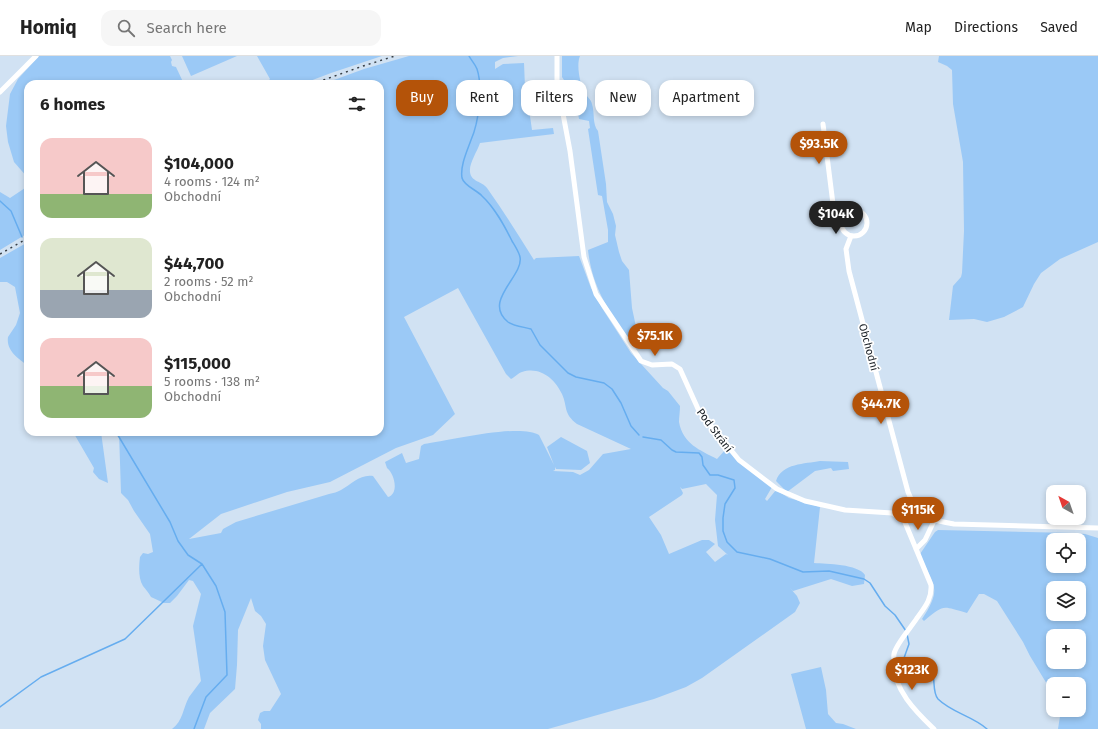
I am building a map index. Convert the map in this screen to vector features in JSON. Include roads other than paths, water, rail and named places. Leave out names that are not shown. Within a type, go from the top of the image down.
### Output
[{"type":"street","points":[[0,92],[36,56]]},
{"type":"street","name":"Pod Strání","points":[[557,56],[557,82],[570,151],[584,257],[596,294],[641,361],[652,366],[672,364],[680,369],[699,411],[739,460],[777,489],[805,501],[845,510],[892,513],[904,520],[916,549]]},
{"type":"street","points":[[823,124],[833,204],[844,214]]},
{"type":"street","points":[[857,210],[861,212],[867,220],[866,229],[857,236],[851,236],[843,231],[841,220],[847,211],[857,210]]},
{"type":"street","name":"Obchodní","points":[[851,236],[846,249],[849,271],[908,492],[914,505],[934,521],[954,524],[1098,528]]},
{"type":"street","points":[[934,521],[925,540],[916,549],[931,585],[928,602],[895,651],[893,671],[895,680],[911,704],[934,729]]},
{"type":"waterway","points":[[469,56],[475,65],[479,76],[480,95],[476,124],[463,164],[462,178],[463,181],[480,194],[495,211],[520,257],[520,264],[501,297],[499,306],[501,314],[508,322],[531,329],[540,345],[568,373],[576,377],[604,383],[612,389],[621,403],[631,426],[639,435]]},
{"type":"waterway","points":[[0,201],[11,211],[22,237]]},
{"type":"waterway","points":[[118,436],[170,522],[178,541],[188,555],[202,564],[216,586],[225,612],[227,675],[206,697],[194,729]]},
{"type":"waterway","points":[[643,437],[661,440],[676,452],[699,453],[702,457],[703,465],[710,475],[718,475],[734,480],[735,488],[725,504],[723,531],[727,542],[737,552],[770,559],[803,572],[829,571],[864,579],[870,583],[885,606],[895,615],[906,631]]},
{"type":"waterway","points":[[0,707],[41,677],[125,639],[202,564]]},
{"type":"waterway","points":[[907,634],[909,644],[904,658],[906,666],[908,668],[921,661],[929,665],[932,669],[938,699],[950,708],[987,729]]},
{"type":"railway","points":[[323,80],[395,56]]},
{"type":"railway","points":[[0,254],[24,240]]}]
